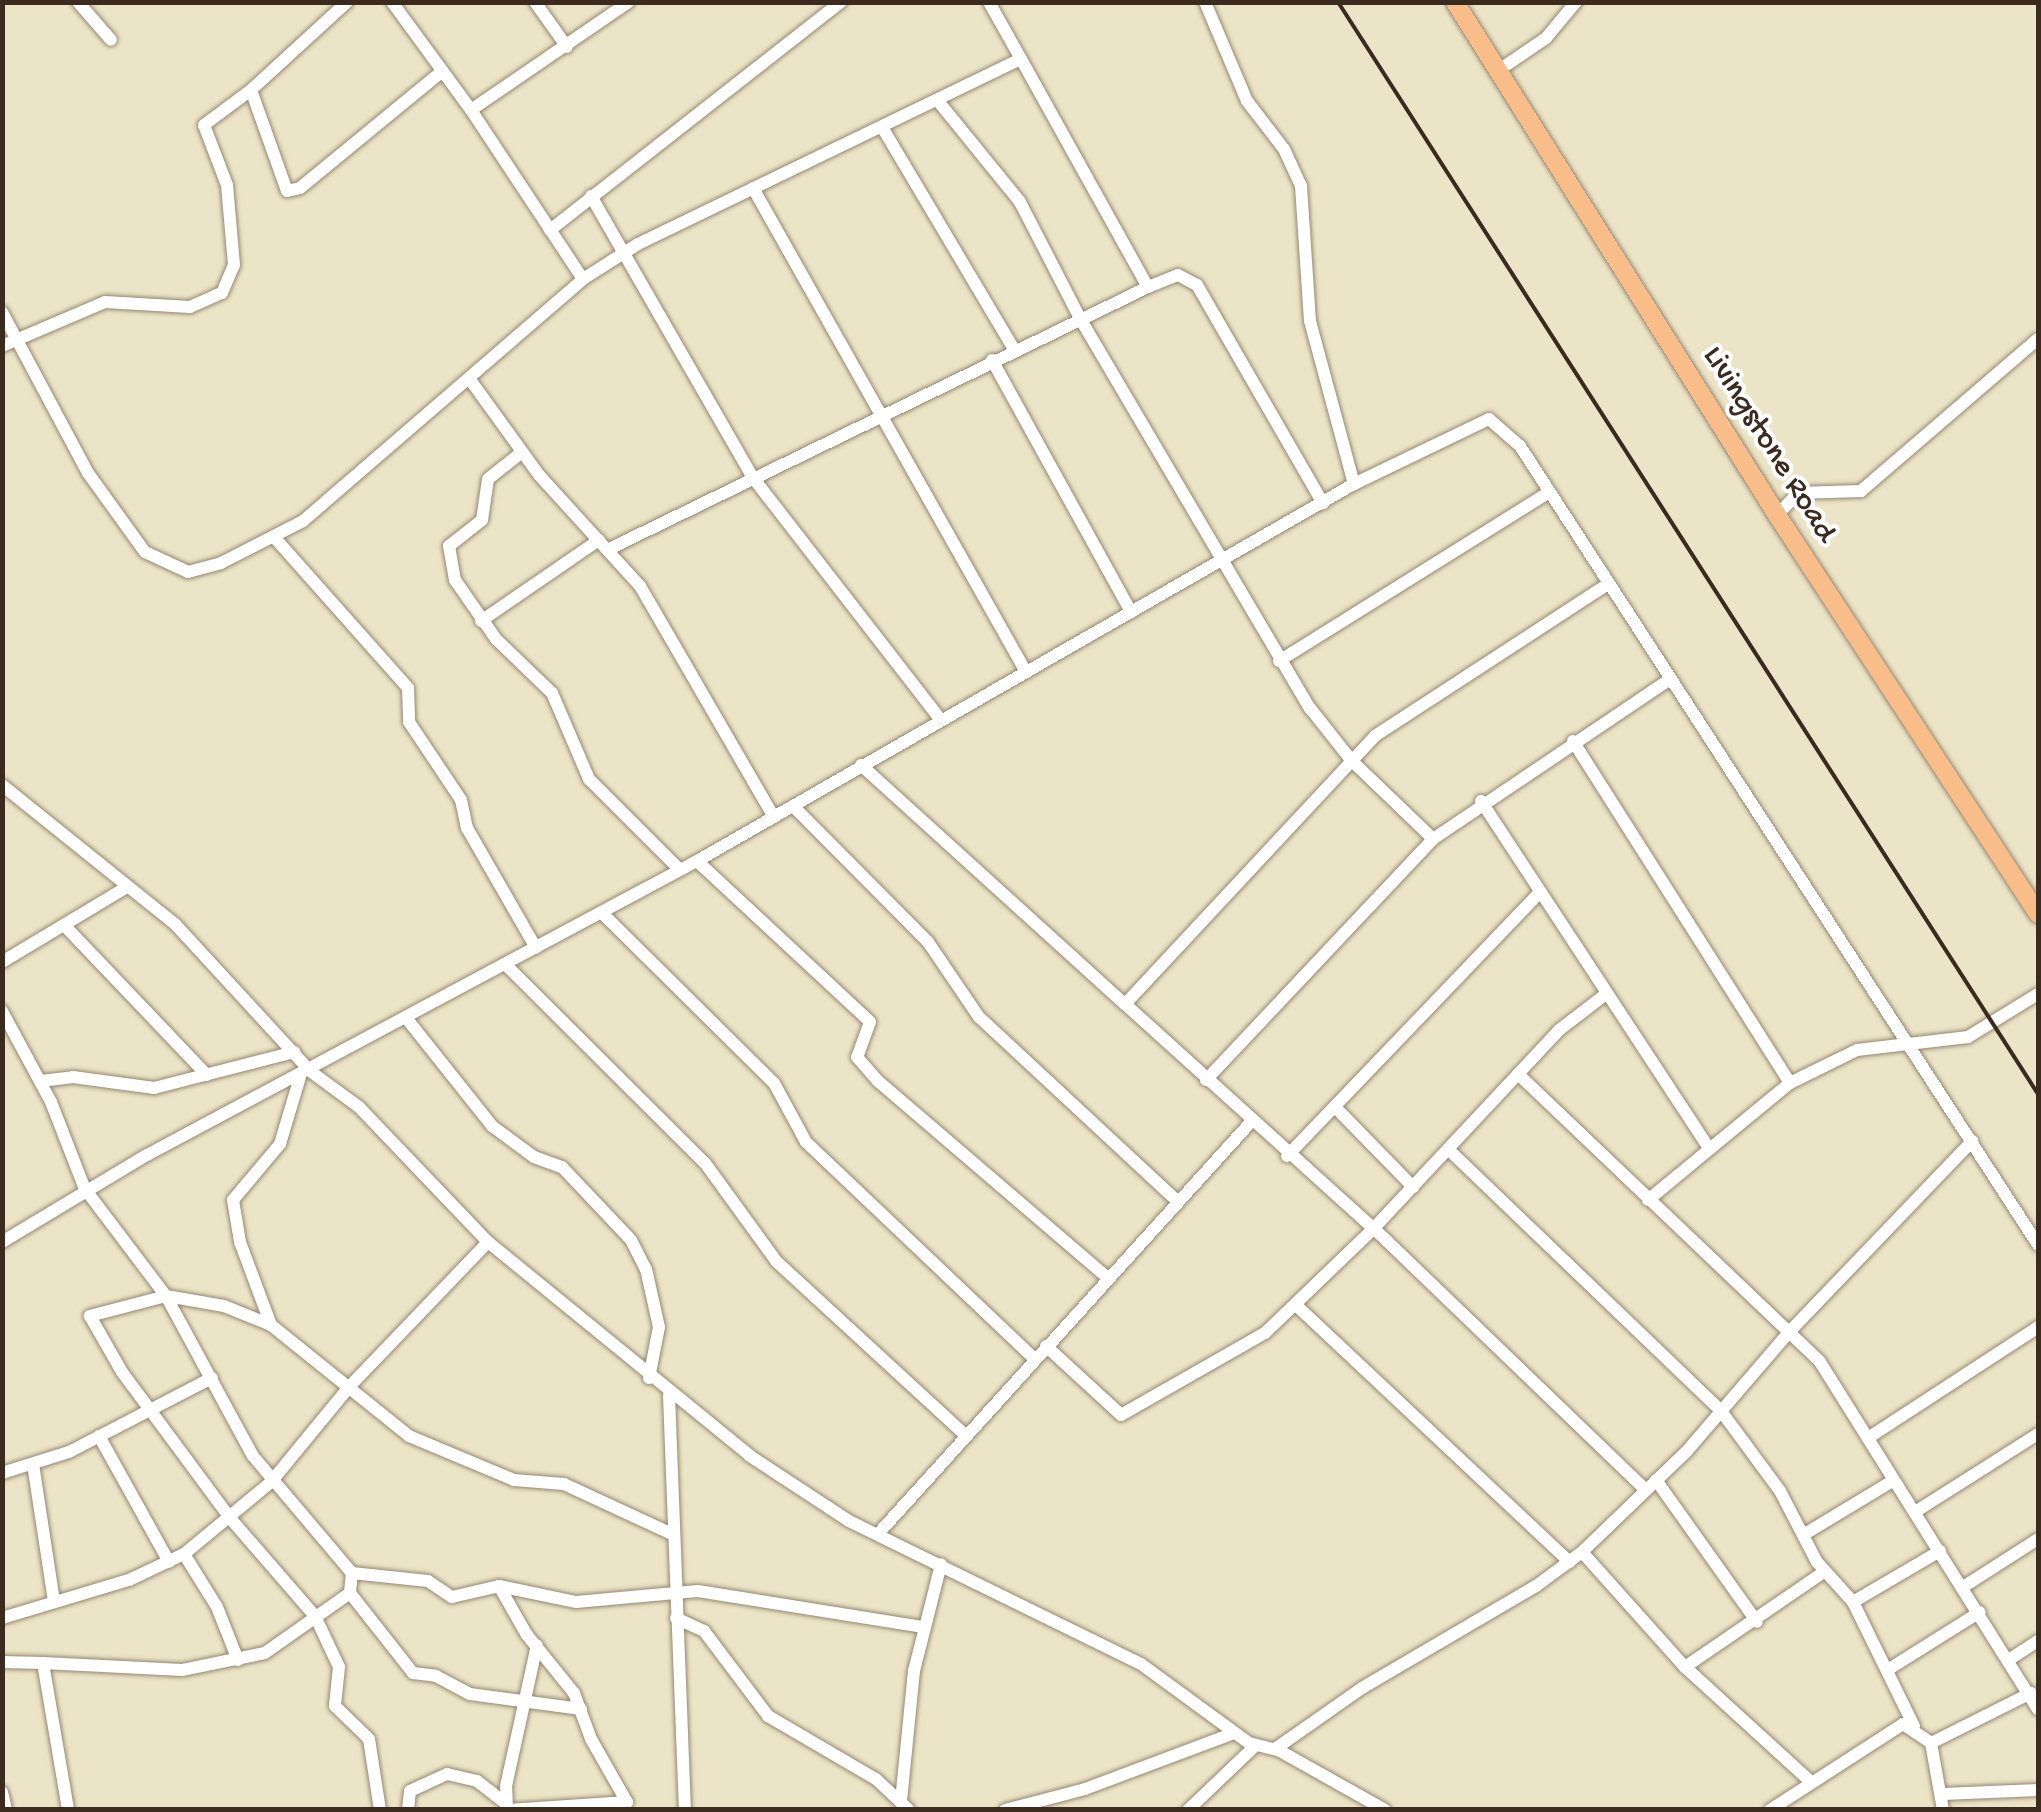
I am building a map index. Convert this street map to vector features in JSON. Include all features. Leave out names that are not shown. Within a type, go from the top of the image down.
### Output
[{"type":"highway","name":"Livingstone Road","points":[[1455,2],[1776,515],[2038,914]]},
{"type":"street","points":[[78,2],[111,40]]},
{"type":"street","points":[[2,346],[105,302],[190,307],[222,293],[234,265],[228,199],[204,125],[251,90],[347,2]]},
{"type":"street","points":[[392,2],[438,74],[471,110],[583,280]]},
{"type":"street","points":[[535,2],[568,47]]},
{"type":"street","points":[[471,110],[629,2]]},
{"type":"street","points":[[550,230],[841,2]]},
{"type":"street","points":[[988,2],[1148,287]]},
{"type":"street","points":[[1205,2],[1247,101],[1284,149],[1301,186],[1310,321],[1354,484]]},
{"type":"street","points":[[1499,70],[1546,38],[1576,2]]},
{"type":"street","points":[[2,312],[88,473],[145,552],[176,568],[202,570],[303,521],[583,280],[622,253],[1021,59]]},
{"type":"street","points":[[251,90],[288,191],[300,188],[438,74]]},
{"type":"street","points":[[938,101],[1020,202],[1082,320],[1279,661],[1351,760],[1433,840]]},
{"type":"street","points":[[882,127],[1014,349]]},
{"type":"street","points":[[753,188],[1026,672]]},
{"type":"street","points":[[591,196],[754,480],[941,720]]},
{"type":"street","points":[[481,621],[604,544],[754,480],[1014,349],[1178,275],[1197,285],[1323,502]]},
{"type":"street","points":[[1776,515],[1798,493],[1861,491],[2038,339]]},
{"type":"street","points":[[992,360],[1131,612]]},
{"type":"street","points":[[470,381],[522,452],[640,586],[774,817]]},
{"type":"street","points":[[2,1242],[85,1190],[698,862],[1354,484],[1489,419],[1511,433],[2038,1245]]},
{"type":"street","points":[[522,452],[488,479],[482,520],[449,546],[455,580],[481,621],[552,693],[589,780],[679,870]]},
{"type":"street","points":[[1279,661],[1549,492]]},
{"type":"street","points":[[274,537],[408,688],[409,722],[460,800],[467,828],[536,948]]},
{"type":"street","points":[[1125,1004],[1351,760],[1394,720],[1608,584]]},
{"type":"street","points":[[1206,1080],[1433,840],[1481,801],[1670,679]]},
{"type":"street","points":[[1573,742],[1790,1082]]},
{"type":"street","points":[[861,765],[1650,1484],[1757,1622]]},
{"type":"street","points":[[2,786],[214,963],[294,1052],[305,1074],[359,1107],[488,1242],[669,1395],[816,1502],[1141,1664],[1255,1746],[1276,1750],[1385,1810]]},
{"type":"street","points":[[1481,801],[1708,1146]]},
{"type":"street","points":[[793,806],[928,942],[979,1017],[1176,1200]]},
{"type":"street","points":[[698,862],[870,1022],[857,1056],[878,1081],[1107,1278]]},
{"type":"street","points":[[2,962],[128,888]]},
{"type":"street","points":[[1286,1156],[1540,892]]},
{"type":"street","points":[[602,913],[774,1084],[806,1142],[1036,1359]]},
{"type":"street","points":[[64,925],[206,1075]]},
{"type":"street","points":[[505,964],[704,1163],[777,1262],[966,1436]]},
{"type":"street","points":[[1046,1346],[1111,1411],[1126,1415],[1265,1333],[1373,1229],[1518,1074],[1606,994]]},
{"type":"street","points":[[1648,1200],[1708,1146],[1790,1082],[1857,1050],[1968,1037],[2038,994]]},
{"type":"street","points":[[2,1012],[41,1081],[85,1190],[166,1296],[271,1482],[352,1573],[428,1581],[452,1597],[500,1586],[576,1602],[675,1589],[770,1598],[922,1626]]},
{"type":"street","points":[[407,1018],[492,1126],[534,1157],[562,1167],[631,1240],[646,1268],[660,1328],[649,1378]]},
{"type":"street","points":[[41,1081],[73,1077],[154,1088],[294,1052]]},
{"type":"street","points":[[271,1325],[233,1200],[280,1144],[305,1074]]},
{"type":"street","points":[[1518,1074],[1791,1330],[1868,1438],[2038,1709]]},
{"type":"street","points":[[1334,1107],[1413,1187]]},
{"type":"street","points":[[878,1534],[1176,1200],[1250,1123]]},
{"type":"street","points":[[1276,1750],[1362,1688],[1582,1552],[1720,1411],[1791,1330],[1972,1141]]},
{"type":"street","points":[[1448,1150],[1720,1411],[1780,1491],[1824,1572],[1853,1602],[1914,1726],[1931,1744],[1943,1810]]},
{"type":"street","points":[[2,1618],[184,1554],[271,1482],[349,1387],[488,1242]]},
{"type":"street","points":[[380,1810],[369,1739],[335,1706],[339,1668],[316,1616],[230,1518],[148,1409],[90,1316],[166,1296],[224,1306],[271,1325],[410,1436],[514,1480],[564,1484],[672,1534]]},
{"type":"street","points":[[1297,1306],[1570,1562]]},
{"type":"street","points":[[1868,1438],[2038,1326]]},
{"type":"street","points":[[2,1473],[99,1436],[212,1378]]},
{"type":"street","points":[[669,1395],[685,1810]]},
{"type":"street","points":[[1915,1512],[2038,1434]]},
{"type":"street","points":[[99,1436],[170,1562]]},
{"type":"street","points":[[34,1464],[54,1601]]},
{"type":"street","points":[[1802,1535],[1894,1480]]},
{"type":"street","points":[[1963,1587],[2038,1539]]},
{"type":"street","points":[[1853,1602],[1940,1551]]},
{"type":"street","points":[[1582,1552],[1685,1666],[1811,1782]]},
{"type":"street","points":[[184,1554],[217,1607],[238,1660]]},
{"type":"street","points":[[905,1805],[922,1626],[941,1564]]},
{"type":"street","points":[[1685,1666],[1757,1622],[1824,1572]]},
{"type":"street","points":[[352,1573],[350,1593],[413,1673],[436,1676],[470,1694],[581,1709]]},
{"type":"street","points":[[408,1810],[410,1790],[447,1774],[477,1780],[507,1808],[627,1802],[581,1709],[500,1586]]},
{"type":"street","points":[[2,1662],[164,1670],[238,1660],[281,1645],[350,1593]]},
{"type":"street","points":[[1889,1669],[1980,1612]]},
{"type":"street","points":[[676,1618],[704,1631],[768,1716],[876,1778],[905,1805]]},
{"type":"street","points":[[2010,1659],[2038,1641]]},
{"type":"street","points":[[507,1808],[537,1645]]},
{"type":"street","points":[[43,1663],[68,1810]]},
{"type":"street","points":[[1931,1744],[2031,1694]]},
{"type":"street","points":[[1770,1810],[1888,1728],[1914,1726]]},
{"type":"street","points":[[1005,1810],[1234,1733]]},
{"type":"street","points":[[1188,1810],[1255,1746]]},
{"type":"street","points":[[1943,1794],[2038,1790]]},
{"type":"street","points":[[2,1792],[6,1810]]},
{"type":"railway","points":[[1338,2],[2038,1094]]}]
